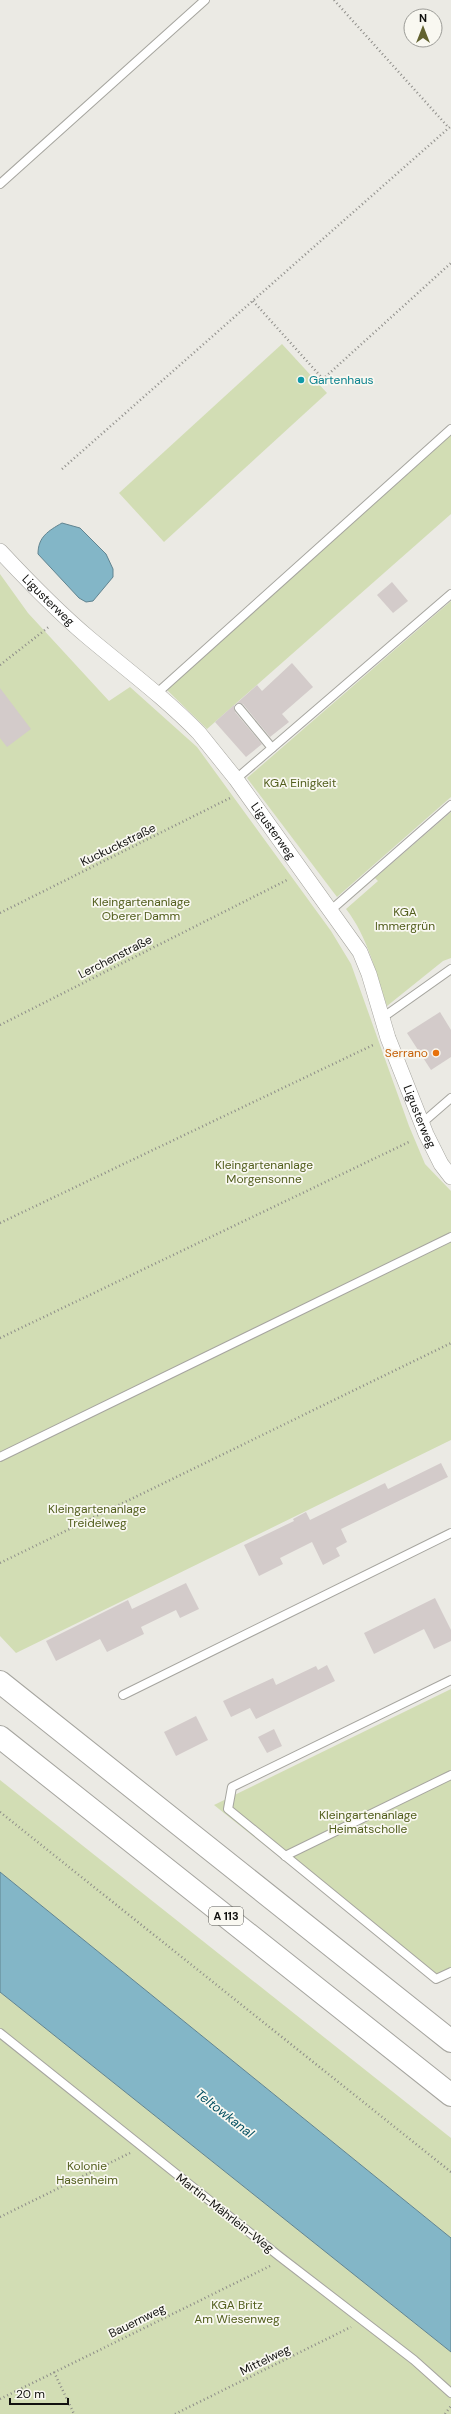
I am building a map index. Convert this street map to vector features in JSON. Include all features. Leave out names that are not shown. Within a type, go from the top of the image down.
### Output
[{"type":"highway","points":[[0,1682],[451,2041]]},
{"type":"highway","name":"A 113","points":[[0,1737],[451,2096]]},
{"type":"street","name":"Ligusterweg","points":[[0,551],[26,579],[64,615],[199,733],[240,785],[331,910],[360,952],[369,974],[388,1038],[424,1129],[441,1164],[451,1177]]},
{"type":"lane","points":[[0,184],[205,0]]},
{"type":"lane","points":[[156,694],[451,429]]},
{"type":"lane","points":[[240,785],[272,748],[451,594]]},
{"type":"lane","points":[[239,708],[272,748]]},
{"type":"lane","points":[[331,910],[451,805]]},
{"type":"lane","points":[[382,1018],[451,969]]},
{"type":"lane","points":[[424,1129],[451,1098]]},
{"type":"lane","points":[[0,1457],[451,1237]]},
{"type":"lane","points":[[123,1695],[451,1533]]},
{"type":"lane","points":[[451,1680],[232,1787],[228,1809],[436,1979],[451,1972]]},
{"type":"lane","points":[[285,1856],[451,1775]]},
{"type":"lane","name":"Martin-Mährlein-Weg","points":[[0,2033],[279,2256],[414,2360],[451,2393]]},
{"type":"path","points":[[62,469],[450,127],[334,0]]},
{"type":"path","points":[[253,301],[323,379],[451,263]]},
{"type":"path","points":[[0,665],[64,615]]},
{"type":"path","name":"Kuckuckstraße","points":[[0,913],[240,785]]},
{"type":"path","name":"Lerchenstraße","points":[[0,1025],[302,872]]},
{"type":"path","points":[[0,1223],[388,1038]]},
{"type":"path","points":[[0,1338],[424,1129]]},
{"type":"path","points":[[0,1563],[451,1343]]},
{"type":"path","points":[[0,1812],[451,2172]]},
{"type":"path","points":[[0,2218],[131,2152],[138,2144]]},
{"type":"path","name":"Bauernweg","points":[[0,2399],[271,2265],[279,2256]]},
{"type":"path","name":"Mittelweg","points":[[175,2414],[350,2329],[359,2318]]},
{"type":"path","points":[[54,2372],[74,2414]]},
{"type":"path","points":[[445,2414],[451,2406]]},
{"type":"green space","points":[[282,344],[327,393],[164,542],[119,493]]},
{"type":"green space","points":[[451,434],[451,514],[207,729],[166,689]]},
{"type":"green space","points":[[0,574],[28,613],[109,701],[130,687],[197,747],[331,931],[351,964],[409,1126],[425,1164],[451,1191],[451,1440],[16,1653],[0,1636]]},
{"type":"green space","name":"KGA Einigkeit","points":[[451,601],[451,797],[337,897],[247,778]]},
{"type":"green space","name":"KGA Immergrün","points":[[451,812],[451,958],[443,961],[387,1006],[366,944],[354,920],[346,909],[378,881],[375,878]]},
{"type":"green space","name":"Kleingartenanlage Heimatscholle","points":[[451,1689],[451,1977],[438,1983],[214,1805]]},
{"type":"green space","points":[[0,1780],[451,2138],[451,2238],[0,1872]]},
{"type":"green space","name":"KGA Britz Am Wiesenweg","points":[[0,1992],[451,2352],[451,2414],[0,2414]]},
{"type":"water","points":[[62,523],[80,528],[106,554],[113,569],[113,577],[93,601],[86,602],[79,598],[38,554],[38,548],[45,535]]},
{"type":"water","name":"Teltowkanal","points":[[0,1872],[451,2238],[451,2352],[0,1992]]},
{"type":"building","points":[[392,582],[408,601],[393,613],[377,595]]},
{"type":"building","points":[[292,663],[313,687],[282,714],[289,722],[270,737],[243,704],[237,703],[257,685],[262,691]]},
{"type":"building","points":[[0,688],[31,729],[7,747],[0,738]]},
{"type":"building","points":[[234,705],[235,712],[262,744],[246,757],[215,722]]},
{"type":"building","points":[[440,1012],[451,1030],[451,1057],[431,1070],[407,1033]]},
{"type":"building","points":[[441,1463],[448,1477],[341,1529],[347,1542],[336,1548],[340,1556],[323,1565],[312,1542],[280,1558],[283,1564],[259,1576],[244,1545],[294,1521],[293,1519],[306,1512],[310,1520],[385,1483],[388,1489]]},
{"type":"building","points":[[186,1583],[199,1609],[180,1618],[176,1610],[141,1627],[144,1634],[107,1652],[100,1639],[56,1661],[46,1641],[128,1600],[132,1609]]},
{"type":"building","points":[[435,1598],[451,1630],[451,1641],[434,1649],[424,1629],[374,1654],[364,1633]]},
{"type":"building","points":[[327,1665],[335,1681],[256,1719],[250,1708],[231,1717],[223,1701],[273,1678],[276,1685],[316,1666],[318,1670]]},
{"type":"building","points":[[196,1716],[208,1740],[176,1756],[164,1732]]},
{"type":"building","points":[[274,1729],[282,1746],[267,1753],[258,1737]]},
{"type":"place","name":"Gartenhaus","points":[[301,380]]},
{"type":"place","name":"Serrano","points":[[436,1053]]},
{"type":"park label","name":"Kleingartenanlage Oberer Damm","points":[[141,909]]},
{"type":"park label","name":"Kleingartenanlage Morgensonne","points":[[264,1172]]},
{"type":"park label","name":"Kleingartenanlage Treidelweg","points":[[97,1516]]},
{"type":"park label","name":"Kolonie Hasenheim","points":[[87,2173]]}]
